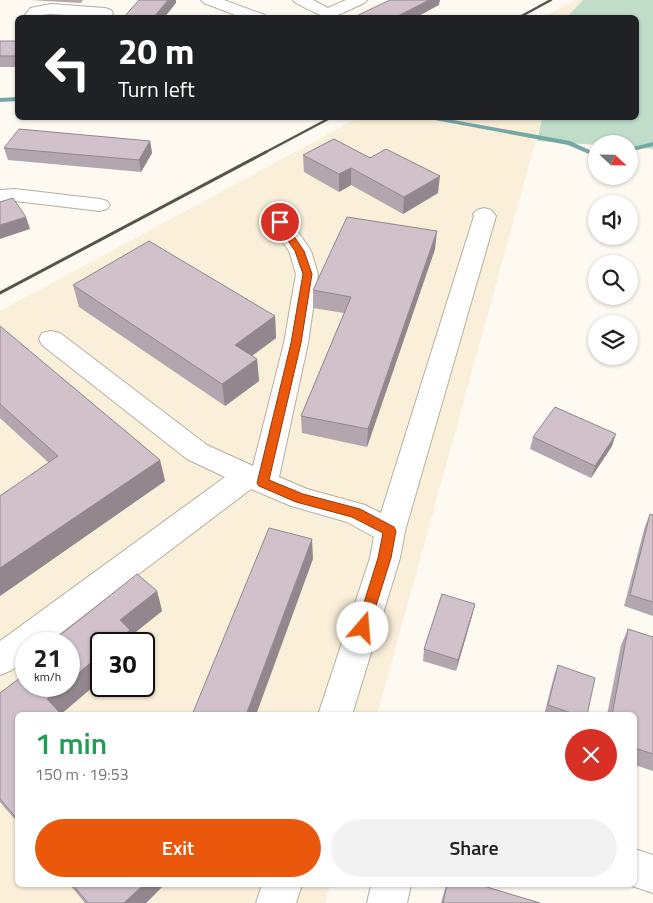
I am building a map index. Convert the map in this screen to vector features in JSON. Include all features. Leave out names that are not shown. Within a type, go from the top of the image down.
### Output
[{"type":"street","points":[[33,15],[36,11],[44,9],[103,15],[116,0]]},
{"type":"street","points":[[209,0],[251,15]]},
{"type":"street","points":[[301,0],[322,15]]},
{"type":"street","points":[[325,15],[359,0]]},
{"type":"street","points":[[0,196],[15,195],[100,205]]},
{"type":"street","points":[[336,712],[385,558],[390,531],[484,214]]},
{"type":"street","points":[[0,660],[93,589],[255,480],[296,343],[307,274],[300,251],[280,222]]},
{"type":"street","points":[[51,339],[198,452],[255,480],[300,498],[356,513],[390,531]]},
{"type":"street","points":[[637,869],[653,874]]},
{"type":"street","points":[[276,903],[281,887]]},
{"type":"street","points":[[387,903],[391,887]]},
{"type":"shaded area","points":[[575,0],[583,0],[569,15],[548,15]]},
{"type":"shaded area","points":[[354,120],[541,120],[378,712],[15,712],[15,887],[329,887],[325,903],[0,903],[0,311]]},
{"type":"green space","points":[[583,0],[653,0],[653,149],[638,148],[638,135],[588,135],[588,144],[537,141],[542,120],[639,120],[639,15],[569,15]]},
{"type":"building","points":[[139,0],[168,0],[156,15],[126,15]]},
{"type":"building","points":[[390,0],[429,0],[400,15],[358,15]]},
{"type":"building","points":[[0,41],[15,41],[15,56],[0,56]]},
{"type":"building","points":[[19,129],[150,141],[139,160],[4,148]]},
{"type":"building","points":[[334,139],[370,158],[386,149],[440,176],[404,197],[351,168],[339,174],[303,155]]},
{"type":"building","points":[[13,198],[26,217],[0,225],[0,202]]},
{"type":"building","points":[[347,217],[437,231],[368,429],[301,416],[351,297],[313,290]]},
{"type":"building","points":[[149,241],[275,316],[235,345],[257,359],[222,384],[73,285]]},
{"type":"building","points":[[0,326],[160,460],[0,568],[0,496],[58,456],[0,404]]},
{"type":"building","points":[[555,407],[616,434],[595,466],[533,437]]},
{"type":"building","points":[[650,514],[653,515],[653,602],[630,595]]},
{"type":"building","points":[[269,528],[312,539],[247,712],[193,712]]},
{"type":"building","points":[[137,574],[157,591],[120,620],[130,630],[128,632],[90,632],[90,663],[80,672],[80,632],[64,632]]},
{"type":"building","points":[[442,594],[475,604],[458,660],[424,649]]},
{"type":"building","points":[[628,629],[653,637],[653,754],[637,749],[637,712],[613,712]]},
{"type":"building","points":[[558,665],[595,678],[588,712],[568,712],[548,705]]},
{"type":"building","points":[[15,682],[15,697],[49,697],[47,699],[59,712],[15,712],[15,816],[0,799],[0,693]]},
{"type":"building","points":[[75,887],[141,887],[124,903],[88,903]]},
{"type":"building","points":[[447,887],[487,887],[540,903],[443,903]]},
{"type":"waterway","points":[[0,100],[15,99]]},
{"type":"waterway","points":[[446,120],[570,143],[588,151]]},
{"type":"waterway","points":[[638,148],[653,144]]},
{"type":"railway","points":[[524,15],[551,0]]},
{"type":"railway","points":[[264,153],[326,120]]},
{"type":"railway","points":[[0,293],[266,152]]},
{"type":"route","points":[[280,222],[300,251],[307,274],[296,343],[263,483],[300,498],[356,513],[390,531],[385,558],[363,628]]}]
